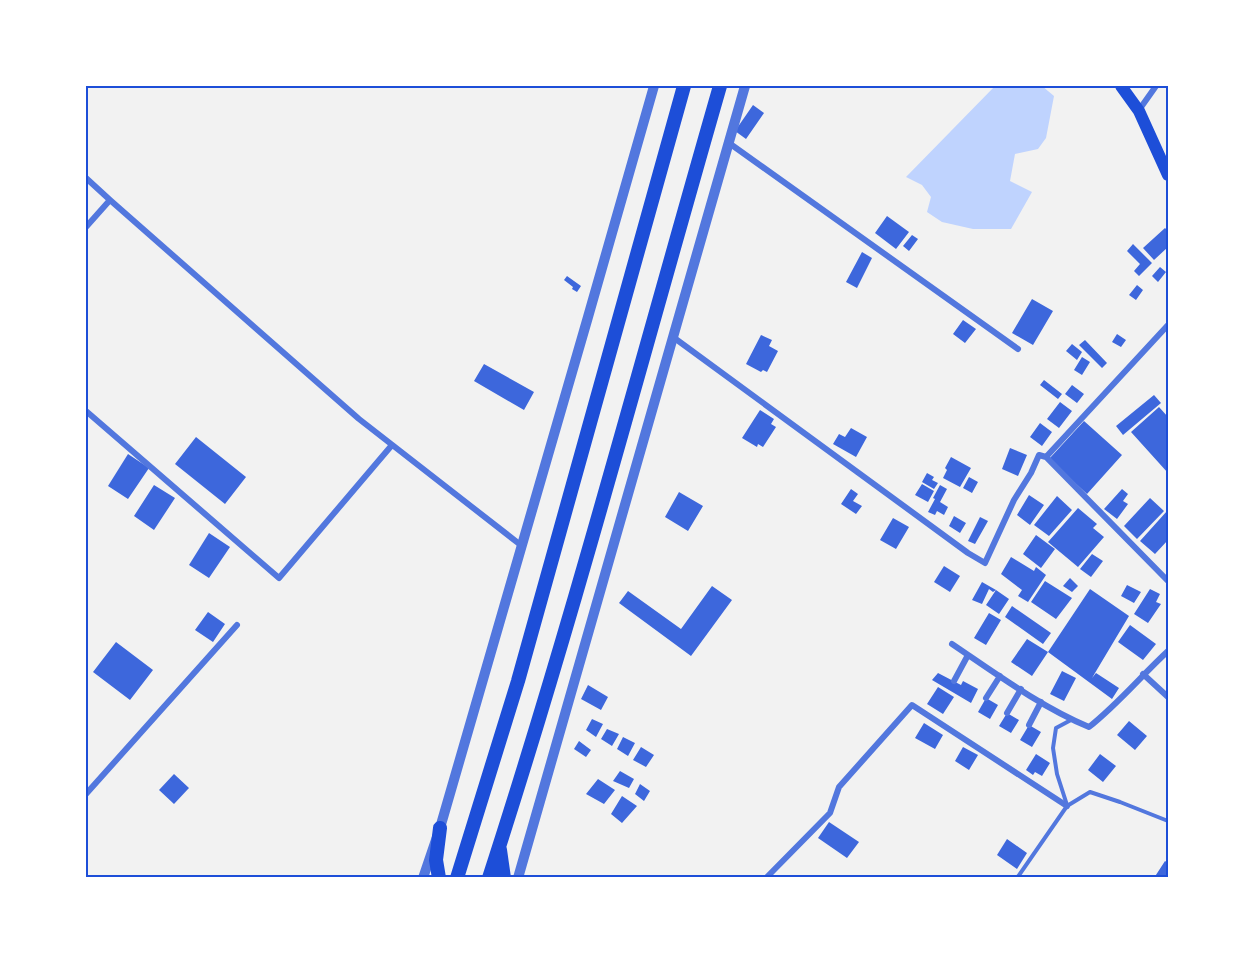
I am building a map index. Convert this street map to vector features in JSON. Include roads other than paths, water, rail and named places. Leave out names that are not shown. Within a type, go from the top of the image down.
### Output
[{"type":"highway","points":[[457,878],[518,681],[684,86]]},
{"type":"highway","points":[[489,878],[597,520],[720,86]]},
{"type":"highway","points":[[440,828],[436,860],[440,878]]},
{"type":"highway","points":[[500,846],[504,878]]},
{"type":"main road","points":[[1121,86],[1139,111],[1168,175]]},
{"type":"street","points":[[423,878],[440,828],[654,86]]},
{"type":"street","points":[[518,878],[745,86]]},
{"type":"street","points":[[1139,111],[1156,86]]},
{"type":"street","points":[[729,143],[1018,350]]},
{"type":"street","points":[[86,178],[351,411],[522,546]]},
{"type":"street","points":[[86,227],[110,200]]},
{"type":"street","points":[[1046,457],[1168,325]]},
{"type":"street","points":[[673,337],[968,553],[985,563],[1014,500],[1039,455],[1046,457],[1168,581]]},
{"type":"street","points":[[86,411],[279,578],[392,445]]},
{"type":"street","points":[[86,794],[237,625]]},
{"type":"street","points":[[952,644],[1041,702],[1071,720],[1089,727],[1110,710],[1168,651]]},
{"type":"street","points":[[954,681],[968,655]]},
{"type":"street","points":[[1143,674],[1168,697]]},
{"type":"street","points":[[986,698],[1000,676]]},
{"type":"street","points":[[1006,713],[1021,689]]},
{"type":"street","points":[[1029,725],[1041,702]]},
{"type":"street","points":[[766,878],[830,813],[839,787],[912,705],[1067,806]]},
{"type":"lane","points":[[1067,806],[1053,748],[1056,728],[1071,720]]},
{"type":"lane","points":[[1017,878],[1067,806],[1090,792],[1168,821]]},
{"type":"water","points":[[995,86],[1042,86],[1054,96],[1046,138],[1038,149],[1015,154],[1010,181],[1032,192],[1011,229],[973,229],[942,222],[927,212],[931,197],[922,185],[906,177]]}]
